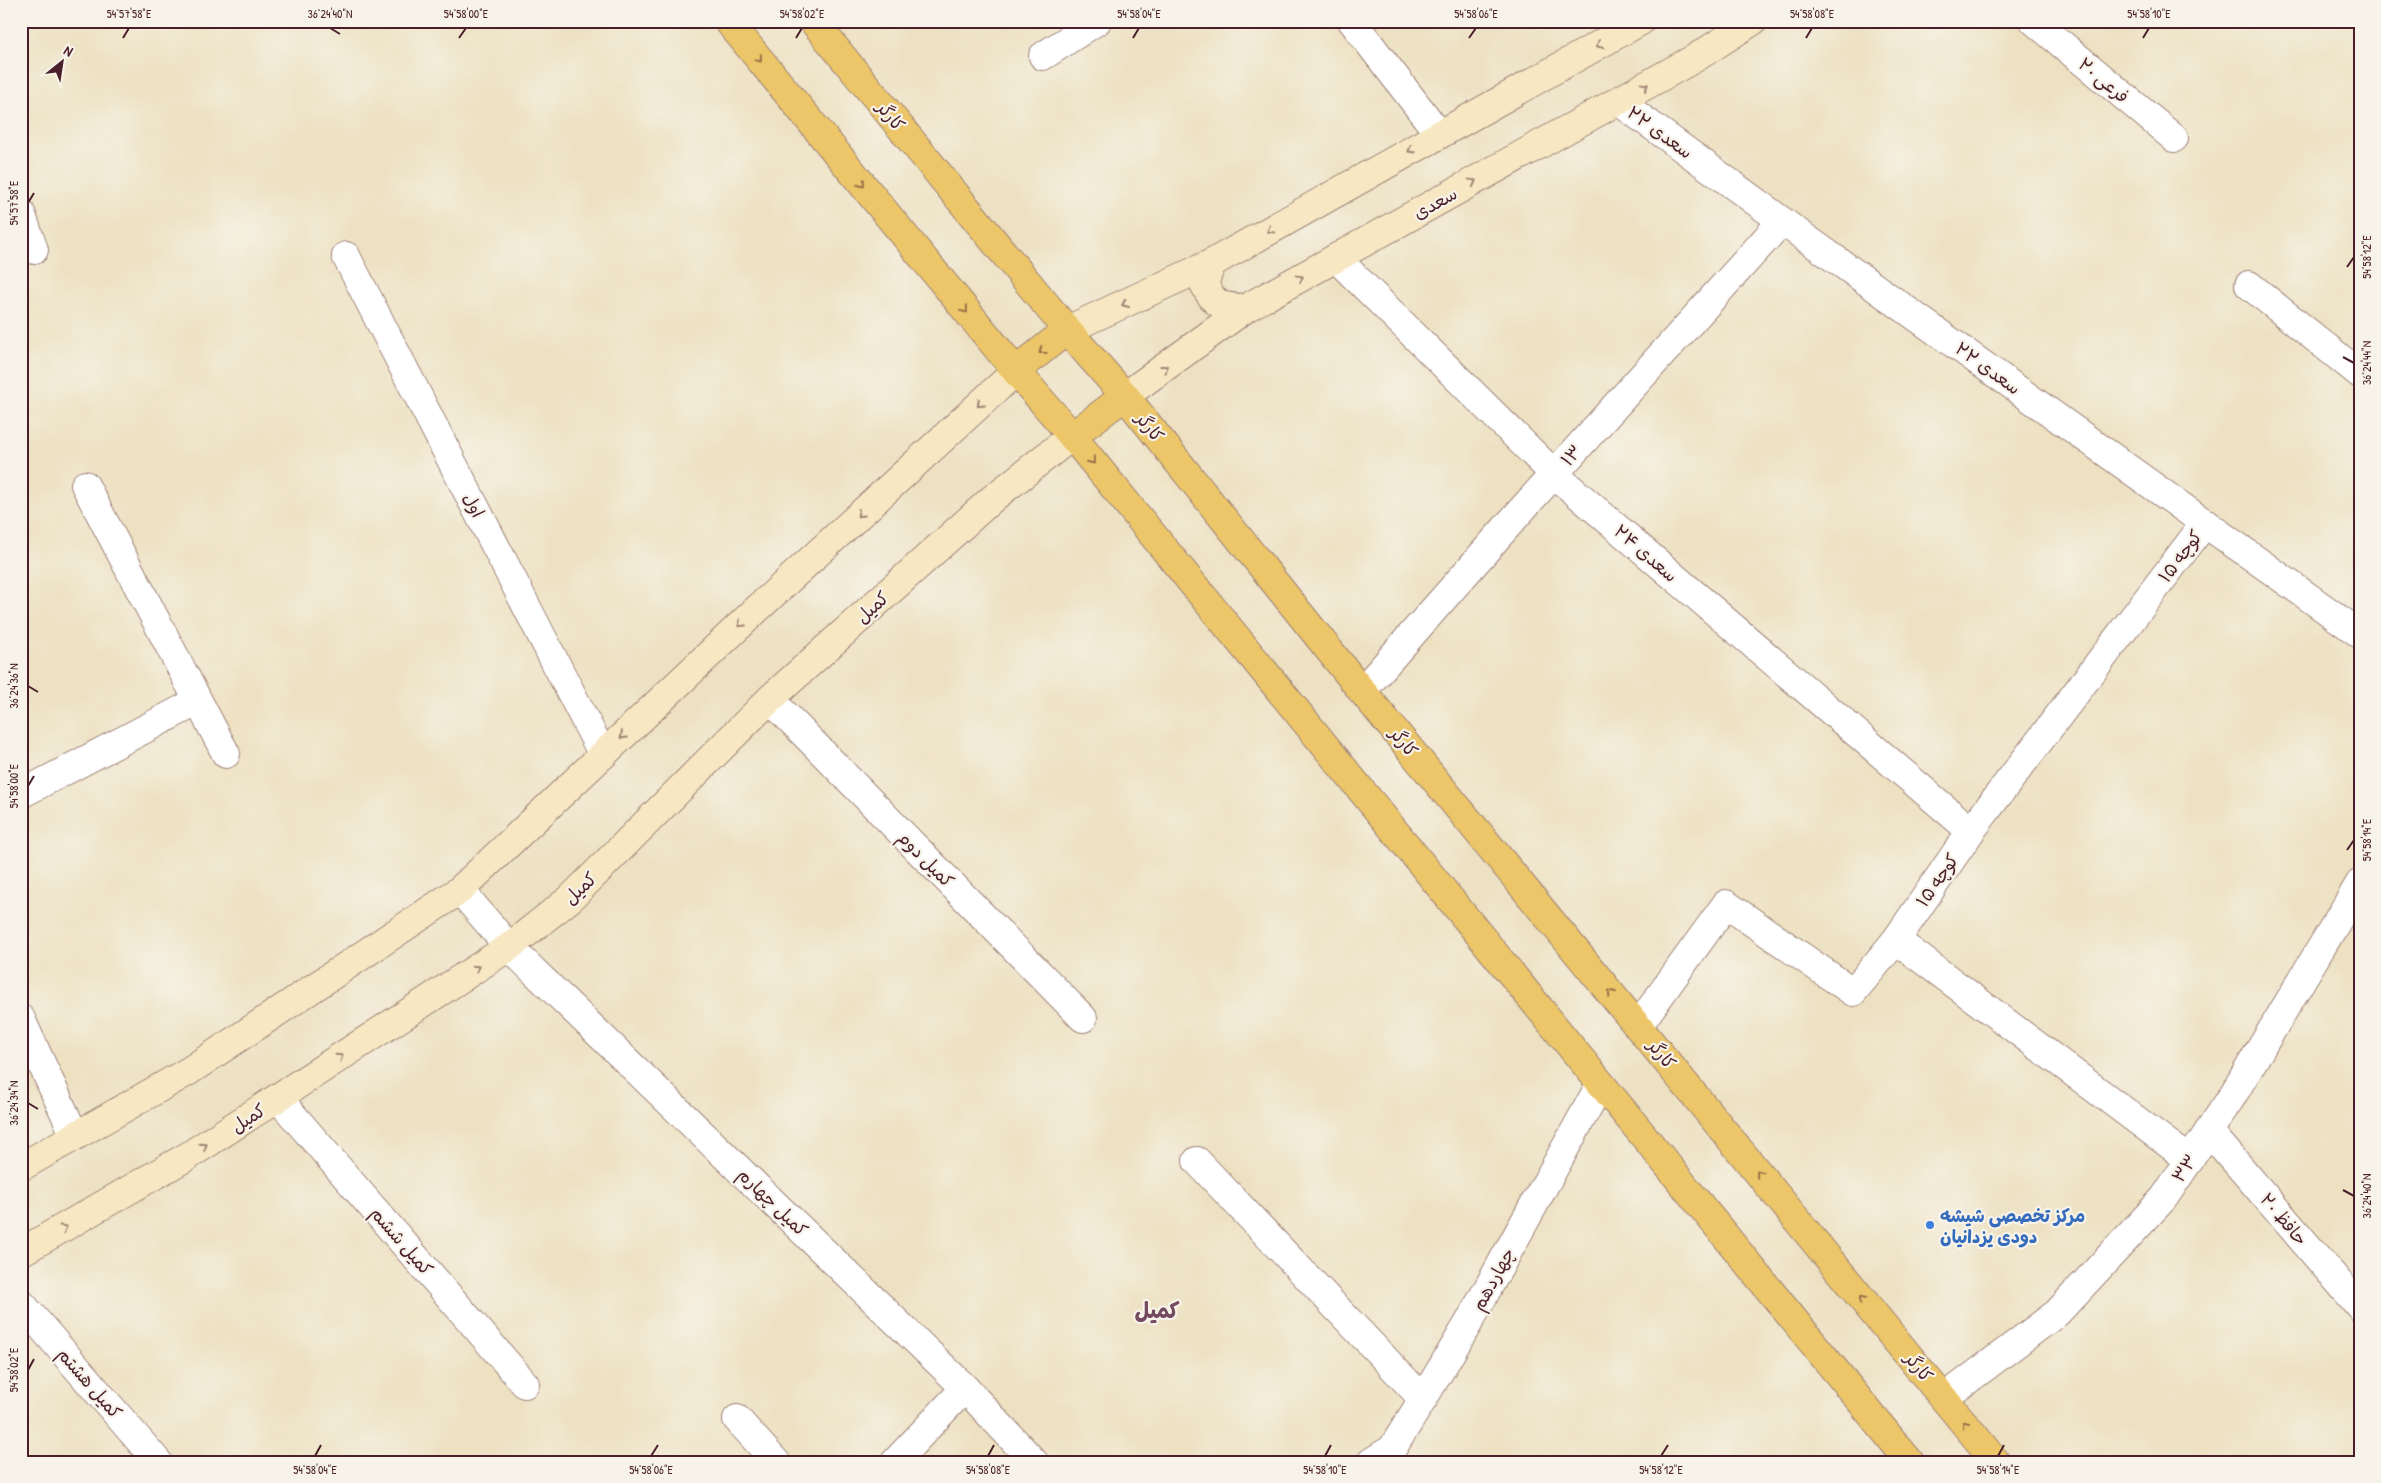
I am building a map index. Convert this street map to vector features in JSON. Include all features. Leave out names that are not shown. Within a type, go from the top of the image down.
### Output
[{"type":"main road","points":[[728,21],[1016,371],[1072,436],[1600,1085],[1910,1462]]},
{"type":"main road","name":"کارگر","points":[[813,21],[1067,330],[1125,396],[1362,690],[1996,1462]]},
{"type":"main road","points":[[1016,371],[1067,330]]},
{"type":"main road","points":[[1072,436],[1125,396]]},
{"type":"street","points":[[1043,56],[1097,21]]},
{"type":"street","points":[[1352,21],[1439,134]]},
{"type":"street","points":[[1067,330],[1212,263],[1641,21]]},
{"type":"street","name":"سعدی","points":[[1125,396],[1246,308],[1697,57],[1754,21]]},
{"type":"street","name":"فرعی ۲۰","points":[[2034,21],[2174,138]]},
{"type":"street","name":"سعدی ۲۲","points":[[1618,101],[1782,222],[2360,634]]},
{"type":"street","points":[[21,213],[34,250]]},
{"type":"street","name":"۱۳","points":[[1362,690],[1782,222]]},
{"type":"street","name":"اول","points":[[346,256],[603,755]]},
{"type":"street","name":"سعدی ۲۴","points":[[1336,258],[1554,474],[1971,831]]},
{"type":"street","points":[[1212,263],[1204,284],[1211,299],[1225,307],[1246,308]]},
{"type":"street","points":[[2249,286],[2360,374]]},
{"type":"street","points":[[21,1167],[189,1072],[460,890],[764,603],[1016,371]]},
{"type":"street","name":"کمیل","points":[[21,1252],[188,1156],[509,947],[571,898],[770,699],[992,498],[1072,436]]},
{"type":"street","points":[[85,485],[226,754]]},
{"type":"street","name":"کوچه ۱۵","points":[[1638,1026],[1726,904],[1853,992],[1896,940],[1971,831],[2204,523]]},
{"type":"street","name":"کمیل دوم","points":[[770,699],[1083,1018]]},
{"type":"street","points":[[21,794],[198,700]]},
{"type":"street","name":"۳۳","points":[[1944,1398],[2057,1313],[2164,1198],[2209,1130],[2360,883]]},
{"type":"street","name":"کمیل چهارم","points":[[460,890],[509,947],[965,1388],[1034,1462]]},
{"type":"street","points":[[1896,940],[2190,1160]]},
{"type":"street","points":[[21,1020],[75,1136]]},
{"type":"street","name":"چهاردهم","points":[[1371,1462],[1392,1449],[1423,1399],[1468,1324],[1600,1085]]},
{"type":"street","name":"کمیل ششم","points":[[278,1098],[525,1384]]},
{"type":"street","name":"حافظ ۲۰","points":[[2209,1130],[2360,1307]]},
{"type":"street","points":[[1197,1161],[1423,1399]]},
{"type":"street","name":"کمیل هشتم","points":[[21,1303],[158,1462]]},
{"type":"street","points":[[895,1462],[965,1388]]},
{"type":"street","points":[[738,1419],[776,1462]]},
{"type":"place","name":"مرکز تخصصی شیشه دودی یزدانیان","points":[[1930,1225]]},
{"type":"district","name":"کمیل","points":[[1157,1310]]}]
